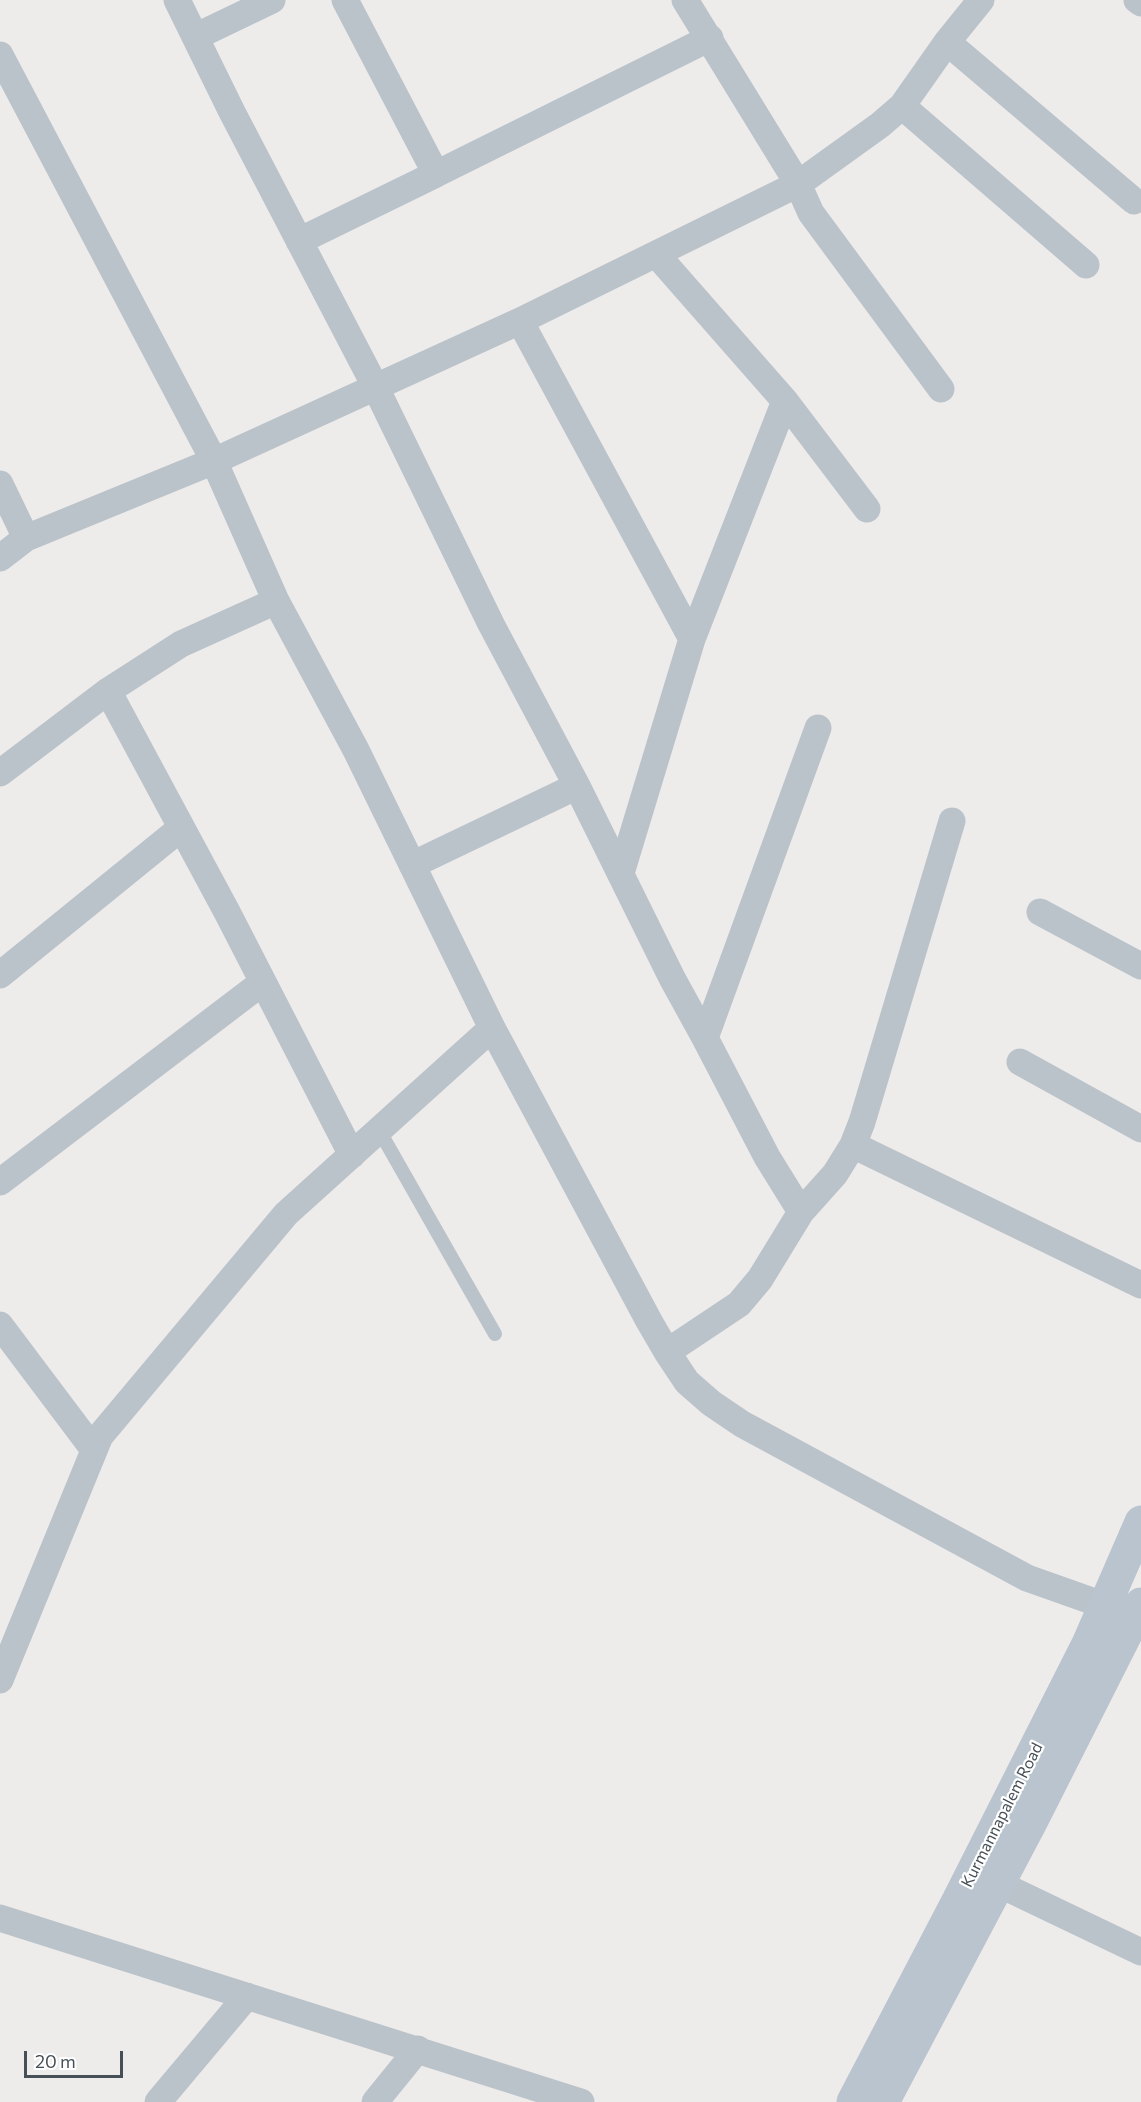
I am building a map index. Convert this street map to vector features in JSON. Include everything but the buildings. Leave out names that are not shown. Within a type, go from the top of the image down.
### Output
[{"type":"main road","name":"Kurmannapalem Road","points":[[853,2102],[958,1901],[1131,1611],[1141,1522]]},
{"type":"main road","points":[[884,2102],[999,1884],[1131,1611]]},
{"type":"street","points":[[177,0],[375,386],[491,624],[577,786],[672,978],[767,1157],[801,1212]]},
{"type":"street","points":[[195,37],[272,0]]},
{"type":"street","points":[[345,0],[436,174]]},
{"type":"street","points":[[685,0],[798,184],[811,213],[941,388]]},
{"type":"street","points":[[0,558],[26,538],[214,460],[520,321],[798,184],[880,125],[902,106],[947,42],[981,0]]},
{"type":"street","points":[[1137,0],[1141,3]]},
{"type":"street","points":[[300,241],[710,38]]},
{"type":"street","points":[[947,42],[1134,201]]},
{"type":"street","points":[[0,55],[214,460],[276,600],[356,750],[492,1028],[667,1352],[687,1382],[711,1403],[742,1424],[1027,1578],[1131,1611]]},
{"type":"street","points":[[902,106],[1086,265]]},
{"type":"street","points":[[656,254],[785,402],[867,509]]},
{"type":"street","points":[[520,321],[692,639]]},
{"type":"street","points":[[621,873],[692,639],[785,402]]},
{"type":"street","points":[[0,484],[26,538]]},
{"type":"street","points":[[0,773],[108,691],[181,644],[276,600]]},
{"type":"street","points":[[108,691],[352,1155]]},
{"type":"street","points":[[705,1038],[818,728]]},
{"type":"street","points":[[412,865],[577,786]]},
{"type":"street","points":[[667,1352],[739,1304],[760,1279],[801,1212],[835,1174],[853,1145],[866,1110],[952,821]]},
{"type":"street","points":[[0,975],[181,828]]},
{"type":"street","points":[[1040,912],[1141,966]]},
{"type":"street","points":[[0,1182],[263,982]]},
{"type":"street","points":[[0,1680],[100,1436],[286,1214],[492,1028]]},
{"type":"street","points":[[1020,1062],[1141,1129]]},
{"type":"street","points":[[853,1145],[1141,1285]]},
{"type":"street","points":[[1,1329],[94,1450]]},
{"type":"street","points":[[999,1884],[1141,1952]]},
{"type":"street","points":[[0,1918],[581,2102]]},
{"type":"street","points":[[158,2102],[247,1996]]},
{"type":"street","points":[[375,2102],[418,2049]]},
{"type":"lane","points":[[379,1130],[495,1334]]}]
